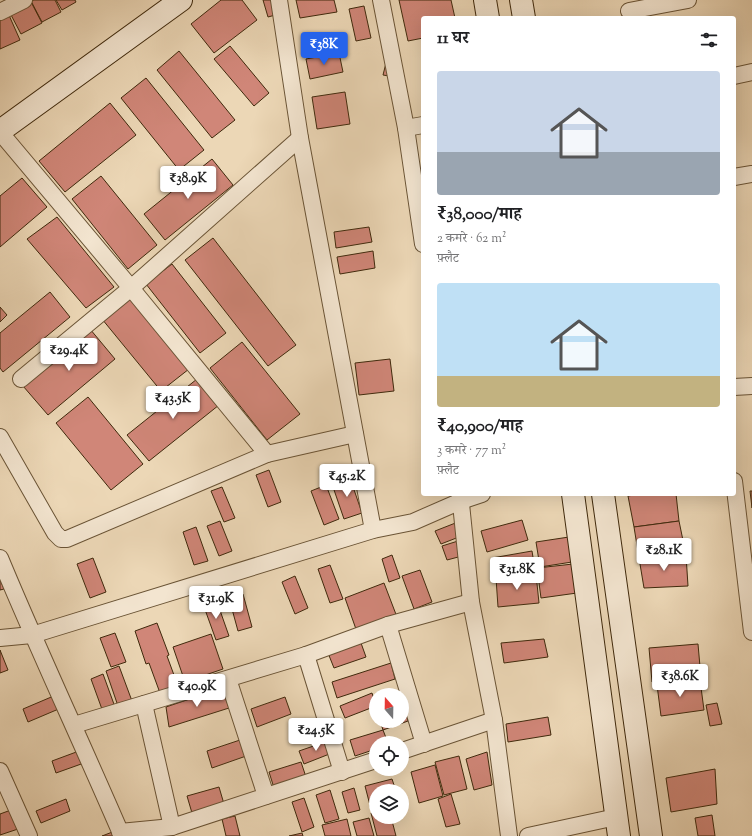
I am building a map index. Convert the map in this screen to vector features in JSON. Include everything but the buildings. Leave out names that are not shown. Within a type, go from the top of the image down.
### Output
[{"type":"street","points":[[0,12],[24,0]]},
{"type":"street","points":[[181,0],[0,132],[131,288],[267,454]]},
{"type":"street","points":[[279,0],[300,138],[373,530]]},
{"type":"street","points":[[381,0],[406,128],[421,230]]},
{"type":"street","points":[[485,0],[488,16]]},
{"type":"street","points":[[521,0],[524,16]]},
{"type":"street","points":[[629,10],[688,0]]},
{"type":"street","points":[[736,76],[752,72]]},
{"type":"street","points":[[406,128],[421,125]]},
{"type":"street","points":[[21,379],[131,288],[300,138]]},
{"type":"street","points":[[736,177],[752,174]]},
{"type":"street","points":[[736,387],[752,386]]},
{"type":"street","points":[[2,445],[55,533],[61,539],[67,540],[267,454],[355,434]]},
{"type":"street","points":[[528,836],[618,826],[573,496]]},
{"type":"street","points":[[603,496],[651,836]]},
{"type":"street","points":[[736,496],[752,632]]},
{"type":"street","points":[[0,638],[32,635],[373,530],[413,522],[460,497],[470,602],[494,720],[510,836]]},
{"type":"street","points":[[0,558],[32,635],[74,725],[121,834],[172,827],[369,762]]},
{"type":"street","points":[[74,725],[306,655],[388,625],[470,602]]},
{"type":"street","points":[[388,625],[424,744]]},
{"type":"street","points":[[306,655],[342,772]]},
{"type":"street","points":[[228,679],[266,796]]},
{"type":"street","points":[[144,704],[172,827]]},
{"type":"street","points":[[409,749],[494,720]]},
{"type":"street","points":[[0,771],[29,836]]}]
